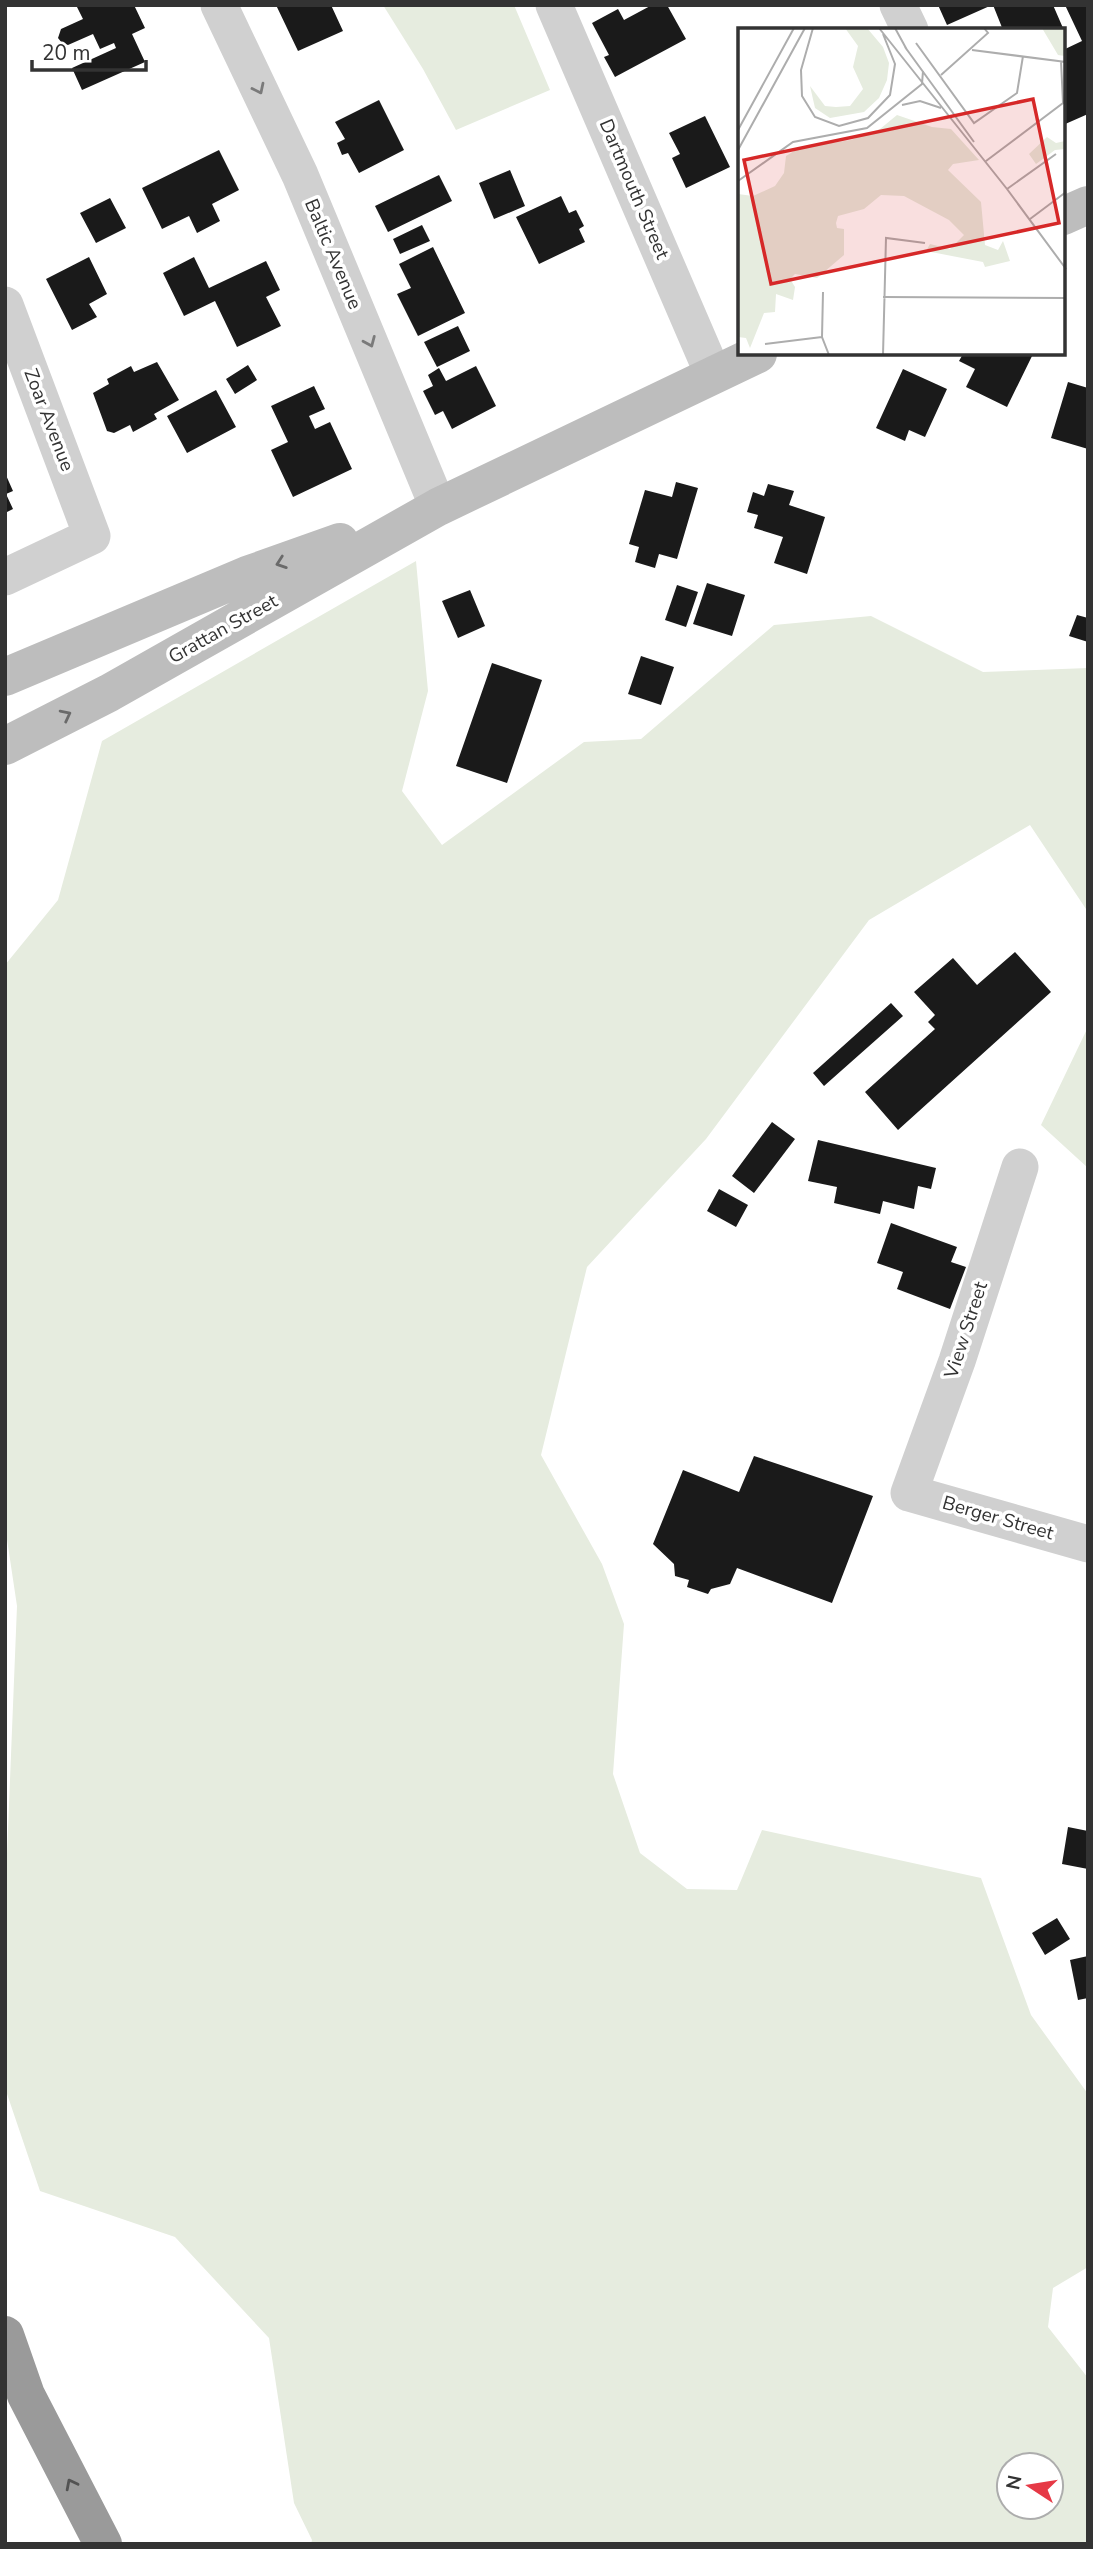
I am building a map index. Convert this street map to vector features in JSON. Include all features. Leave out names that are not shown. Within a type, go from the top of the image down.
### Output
[{"type":"highway","points":[[5,2335],[26,2395],[103,2544]]},
{"type":"main road","points":[[1065,215],[1088,205]]},
{"type":"main road","name":"Grattan Street","points":[[5,746],[109,693],[438,507],[756,355]]},
{"type":"main road","name":"Grattan Street","points":[[5,677],[247,575],[438,507]]},
{"type":"street","name":"Baltic Avenue","points":[[219,5],[300,175],[438,507]]},
{"type":"street","name":"Dartmouth Street","points":[[554,5],[712,374]]},
{"type":"street","points":[[898,5],[909,28]]},
{"type":"street","name":"Zoar Avenue","points":[[5,305],[92,536],[5,577]]},
{"type":"street","name":"View Street","points":[[909,1493],[957,1361],[1020,1167]]},
{"type":"street","name":"Berger Street","points":[[909,1493],[1088,1544]]},
{"type":"shaded area","points":[[383,5],[514,5],[550,90],[456,130],[423,69]]},
{"type":"shaded area","points":[[416,561],[428,691],[402,791],[442,845],[584,742],[641,739],[774,625],[871,616],[983,672],[1088,668],[1088,912],[1030,825],[869,920],[706,1139],[587,1267],[541,1455],[602,1564],[624,1624],[613,1774],[640,1853],[687,1889],[737,1890],[762,1830],[981,1878],[1031,2015],[1088,2094],[1088,2267],[1053,2288],[1048,2327],[1088,2378],[1088,2544],[311,2544],[312,2540],[294,2503],[269,2338],[175,2237],[40,2191],[5,2088],[5,1904],[17,1606],[5,1526],[5,965],[58,900],[102,741]]},
{"type":"shaded area","points":[[1088,1027],[1088,1168],[1041,1125]]},
{"type":"building","points":[[76,5],[134,5],[145,28],[132,34],[145,62],[82,90],[72,68],[116,48],[114,43],[100,49],[93,34],[68,45],[62,43],[58,38],[61,29],[83,19]]},
{"type":"building","points":[[276,5],[331,5],[343,31],[298,51]]},
{"type":"building","points":[[652,5],[667,5],[686,39],[615,77],[604,57],[609,55],[592,23],[618,9],[624,20]]},
{"type":"building","points":[[938,5],[992,5],[947,25]]},
{"type":"building","points":[[993,5],[1053,5],[1063,28],[1002,28]]},
{"type":"building","points":[[1065,5],[1088,5],[1088,114],[1065,124],[1065,49],[1082,41]]},
{"type":"building","points":[[379,100],[404,150],[359,173],[348,153],[342,155],[337,143],[345,139],[335,122]]},
{"type":"building","points":[[705,116],[730,167],[686,188],[672,158],[680,154],[669,133]]},
{"type":"building","points":[[219,150],[239,190],[212,204],[220,221],[197,233],[189,216],[162,229],[142,188]]},
{"type":"building","points":[[510,170],[525,206],[494,219],[479,183]]},
{"type":"building","points":[[439,175],[452,201],[388,232],[375,206]]},
{"type":"building","points":[[561,196],[569,213],[576,210],[584,226],[579,229],[585,242],[539,264],[516,217]]},
{"type":"building","points":[[110,198],[126,228],[96,243],[80,213]]},
{"type":"building","points":[[422,225],[430,241],[400,254],[393,239]]},
{"type":"building","points":[[433,247],[465,313],[418,336],[397,294],[411,288],[399,264]]},
{"type":"building","points":[[89,257],[107,294],[89,304],[97,317],[72,330],[46,279]]},
{"type":"building","points":[[194,257],[209,288],[266,261],[280,290],[266,297],[281,326],[237,347],[215,301],[184,316],[163,273]]},
{"type":"building","points":[[458,326],[470,351],[437,367],[424,342]]},
{"type":"building","points":[[962,355],[1033,355],[1007,407],[966,387],[975,369],[959,361]]},
{"type":"building","points":[[157,362],[179,400],[154,414],[157,419],[133,432],[130,425],[114,433],[107,431],[93,393],[109,384],[107,379],[131,366],[134,372]]},
{"type":"building","points":[[248,365],[257,380],[235,394],[226,379]]},
{"type":"building","points":[[476,366],[496,406],[452,429],[443,411],[435,415],[423,391],[433,386],[428,375],[439,368],[446,381]]},
{"type":"building","points":[[903,369],[947,389],[925,437],[909,430],[905,441],[876,428]]},
{"type":"building","points":[[1068,382],[1088,388],[1088,449],[1051,438]]},
{"type":"building","points":[[314,386],[325,409],[309,416],[315,429],[330,422],[352,469],[293,497],[271,450],[288,442],[271,406]]},
{"type":"building","points":[[216,390],[236,427],[187,453],[167,416]]},
{"type":"building","points":[[5,473],[13,491],[6,494],[13,509],[5,513]]},
{"type":"building","points":[[676,482],[698,488],[677,559],[659,554],[655,568],[635,562],[639,547],[629,544],[645,490],[672,497]]},
{"type":"building","points":[[768,484],[794,491],[789,505],[825,517],[807,574],[774,563],[783,537],[754,528],[758,515],[747,512],[753,492],[764,496]]},
{"type":"building","points":[[707,583],[745,595],[732,636],[693,624]]},
{"type":"building","points":[[677,585],[698,592],[686,627],[665,620]]},
{"type":"building","points":[[470,590],[485,626],[458,638],[442,601]]},
{"type":"building","points":[[1077,615],[1088,618],[1088,642],[1069,636]]},
{"type":"building","points":[[641,656],[674,667],[661,705],[628,694]]},
{"type":"building","points":[[492,663],[542,680],[507,783],[456,766]]},
{"type":"building","points":[[1015,952],[1051,992],[898,1130],[865,1092],[935,1029],[928,1022],[935,1015],[914,992],[953,958],[977,985]]},
{"type":"building","points":[[891,1003],[903,1016],[824,1086],[813,1073]]},
{"type":"building","points":[[772,1122],[795,1139],[754,1193],[732,1176]]},
{"type":"building","points":[[818,1140],[936,1168],[931,1189],[918,1186],[914,1209],[883,1201],[880,1214],[834,1203],[837,1187],[808,1181]]},
{"type":"building","points":[[719,1189],[748,1205],[736,1227],[707,1211]]},
{"type":"building","points":[[891,1223],[957,1247],[951,1262],[966,1267],[950,1309],[897,1289],[903,1272],[877,1263]]},
{"type":"building","points":[[754,1456],[873,1496],[832,1603],[737,1568],[730,1584],[711,1589],[708,1594],[687,1587],[689,1580],[675,1576],[674,1564],[653,1544],[683,1470],[739,1492]]},
{"type":"building","points":[[1068,1827],[1088,1831],[1088,1869],[1062,1864]]},
{"type":"building","points":[[1057,1918],[1070,1939],[1045,1955],[1032,1933]]},
{"type":"building","points":[[1088,1956],[1088,1998],[1078,2000],[1070,1960]]}]
